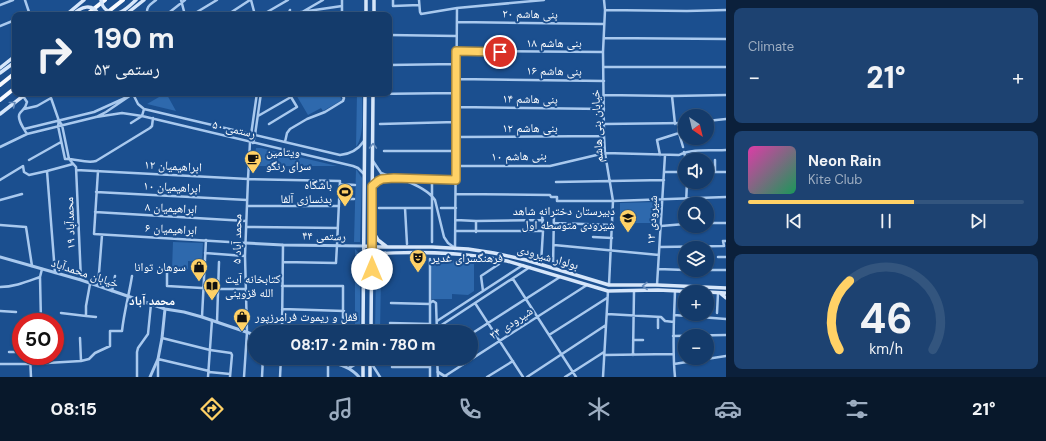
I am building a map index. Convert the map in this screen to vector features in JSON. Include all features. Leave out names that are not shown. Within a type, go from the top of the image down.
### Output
[{"type":"highway","points":[[90,12],[105,0]]},
{"type":"highway","points":[[108,12],[123,0]]},
{"type":"highway","points":[[0,85],[12,75]]},
{"type":"highway","points":[[1,100],[12,91]]},
{"type":"main road","points":[[70,12],[84,0]]},
{"type":"main road","points":[[101,0],[105,9],[109,12]]},
{"type":"main road","points":[[122,12],[136,0]]},
{"type":"main road","points":[[130,12],[144,0]]},
{"type":"main road","points":[[366,0],[366,12]]},
{"type":"main road","points":[[374,0],[374,12]]},
{"type":"main road","points":[[76,12],[83,7],[88,7],[98,12]]},
{"type":"main road","points":[[0,68],[12,58]]},
{"type":"main road","points":[[0,73],[12,64]]},
{"type":"main road","points":[[0,114],[22,96]]},
{"type":"main road","points":[[363,325],[365,96]]},
{"type":"main road","points":[[371,325],[373,96]]},
{"type":"main road","points":[[372,230],[378,240],[387,247]]},
{"type":"main road","points":[[364,234],[368,236],[372,235]]},
{"type":"main road","name":"بولوار شیرودی","points":[[364,246],[456,248],[494,252],[609,285],[725,287]]},
{"type":"main road","name":"بولوار شیرودی","points":[[364,253],[427,252],[493,258],[530,267],[608,291],[676,291]]},
{"type":"main road","points":[[372,269],[377,260],[386,253]]},
{"type":"main road","points":[[714,293],[726,293]]},
{"type":"main road","points":[[719,293],[726,298]]},
{"type":"main road","points":[[363,298],[368,297],[372,300]]},
{"type":"main road","points":[[362,365],[363,377]]},
{"type":"main road","points":[[370,365],[370,377]]},
{"type":"street","points":[[0,5],[13,0]]},
{"type":"street","points":[[26,0],[29,12]]},
{"type":"street","points":[[146,12],[148,7],[156,0]]},
{"type":"street","points":[[169,12],[185,0]]},
{"type":"street","points":[[197,12],[217,0]]},
{"type":"street","points":[[232,12],[250,0],[254,12]]},
{"type":"street","points":[[268,12],[288,0]]},
{"type":"street","points":[[302,12],[322,0]]},
{"type":"street","points":[[342,0],[342,12]]},
{"type":"street","points":[[393,0],[393,6],[419,5]]},
{"type":"street","points":[[418,0],[421,14],[457,8],[544,0]]},
{"type":"street","name":"خیابان بنی هاشم","points":[[604,0],[604,136],[605,153],[613,201],[609,285]]},
{"type":"street","points":[[181,2],[184,12]]},
{"type":"street","points":[[302,12],[342,6]]},
{"type":"street","points":[[456,248],[457,8]]},
{"type":"street","points":[[605,10],[726,10]]},
{"type":"street","points":[[0,26],[12,21]]},
{"type":"street","name":"بنی هاشم ۲۰","points":[[456,22],[604,24]]},
{"type":"street","points":[[392,35],[456,36]]},
{"type":"street","points":[[604,38],[726,39]]},
{"type":"street","name":"بنی هاشم ۱۸","points":[[456,51],[603,52]]},
{"type":"street","points":[[392,65],[456,64]]},
{"type":"street","points":[[603,67],[726,67]]},
{"type":"street","name":"بنی هاشم ۱۶","points":[[456,79],[604,81]]},
{"type":"street","points":[[392,94],[456,93]]},
{"type":"street","points":[[604,95],[726,95]]},
{"type":"street","points":[[26,96],[26,106],[19,114],[19,117],[27,134]]},
{"type":"street","points":[[24,129],[94,112],[128,96]]},
{"type":"street","points":[[0,147],[27,134],[96,117],[130,96]]},
{"type":"street","points":[[131,123],[142,116],[144,109],[138,104],[135,96]]},
{"type":"street","points":[[252,142],[251,134],[257,96]]},
{"type":"street","points":[[252,142],[255,135],[261,96]]},
{"type":"street","points":[[285,142],[287,133],[290,129],[306,119],[325,112],[343,101],[343,96]]},
{"type":"street","points":[[672,96],[678,130]]},
{"type":"street","points":[[258,116],[291,97],[297,107],[269,124]]},
{"type":"street","points":[[24,109],[37,106],[51,98],[59,121],[62,125],[69,159],[75,165]]},
{"type":"street","name":"بنی هاشم ۱۴","points":[[456,107],[604,109]]},
{"type":"street","name":"رستمی ۵۰","points":[[144,109],[340,155]]},
{"type":"street","name":"رستمی ۵۰","points":[[96,117],[122,113],[153,118],[339,162],[358,168],[364,174]]},
{"type":"street","points":[[59,121],[58,126],[65,160],[69,159],[87,162],[96,161],[150,128],[152,126],[153,118]]},
{"type":"street","points":[[714,120],[726,118]]},
{"type":"street","points":[[380,124],[456,122]]},
{"type":"street","points":[[604,124],[676,124]]},
{"type":"street","points":[[660,155],[657,140],[678,133]]},
{"type":"street","name":"بنی هاشم ۱۲","points":[[456,137],[604,136]]},
{"type":"street","points":[[339,162],[342,159],[340,155],[352,153],[357,150],[365,140]]},
{"type":"street","points":[[29,160],[61,142]]},
{"type":"street","name":"محمد آباد ۵","points":[[244,377],[247,332],[245,256],[246,221],[250,146],[252,142]]},
{"type":"street","name":"بنی هاشم ۱۰","points":[[456,166],[550,166],[605,153],[679,155],[684,152],[726,150]]},
{"type":"street","points":[[384,151],[456,151]]},
{"type":"street","name":"شیرودی ۱۳","points":[[658,285],[665,155]]},
{"type":"street","points":[[715,160],[715,172],[726,172]]},
{"type":"street","points":[[373,161],[382,173],[394,178]]},
{"type":"street","points":[[0,180],[22,166],[24,172],[29,175],[73,164],[75,165]]},
{"type":"street","name":"محمدآباد ۱۹","points":[[75,165],[81,280]]},
{"type":"street","name":"ابراهیمیان ۱۲","points":[[76,170],[99,170],[355,185]]},
{"type":"street","points":[[47,171],[55,272]]},
{"type":"street","points":[[95,212],[98,171]]},
{"type":"street","points":[[664,172],[678,172]]},
{"type":"street","points":[[372,186],[382,179],[394,178],[456,180]]},
{"type":"street","points":[[401,178],[411,182],[432,196],[435,200],[444,236],[448,243],[456,248]]},
{"type":"street","points":[[432,180],[432,242]]},
{"type":"street","points":[[556,182],[664,180]]},
{"type":"street","points":[[283,262],[336,263],[340,183]]},
{"type":"street","name":"ابراهیمیان ۱۰","points":[[96,192],[247,200]]},
{"type":"street","points":[[0,200],[22,194]]},
{"type":"street","points":[[456,194],[550,195],[551,197],[556,197],[557,201],[678,199]]},
{"type":"street","points":[[714,198],[726,198]]},
{"type":"street","points":[[340,199],[354,199]]},
{"type":"street","points":[[247,206],[339,206]]},
{"type":"street","points":[[379,208],[432,208]]},
{"type":"street","points":[[405,208],[406,244]]},
{"type":"street","points":[[441,208],[456,208]]},
{"type":"street","name":"ابراهیمیان ۸","points":[[95,212],[246,221]]},
{"type":"street","name":"ابراهیمیان ۶","points":[[95,212],[94,234],[246,243]]},
{"type":"street","points":[[553,268],[554,212]]},
{"type":"street","points":[[541,265],[543,231],[542,213]]},
{"type":"street","points":[[456,220],[543,220]]},
{"type":"street","points":[[476,221],[476,232]]},
{"type":"street","points":[[714,223],[726,223]]},
{"type":"street","points":[[554,224],[612,225]]},
{"type":"street","points":[[0,225],[26,227],[32,266]]},
{"type":"street","points":[[661,226],[678,225]]},
{"type":"street","points":[[246,227],[338,228]]},
{"type":"street","points":[[456,231],[543,231]]},
{"type":"street","points":[[98,286],[102,235]]},
{"type":"street","points":[[592,236],[612,238]]},
{"type":"street","points":[[202,317],[206,240]]},
{"type":"street","points":[[660,247],[724,246],[724,241],[726,241]]},
{"type":"street","name":"رستمی ۴۴","points":[[246,243],[364,246]]},
{"type":"street","points":[[282,325],[283,245]]},
{"type":"street","points":[[554,245],[659,255]]},
{"type":"street","points":[[205,253],[245,256]]},
{"type":"street","name":"خیابان محمدآباد","points":[[0,257],[81,280],[164,309],[184,312],[247,332]]},
{"type":"street","points":[[718,258],[726,257]]},
{"type":"street","points":[[390,323],[430,324],[430,259]]},
{"type":"street","points":[[217,322],[219,262]]},
{"type":"street","points":[[483,291],[481,276],[499,264]]},
{"type":"street","points":[[437,321],[523,265]]},
{"type":"street","points":[[442,325],[530,267]]},
{"type":"street","points":[[41,313],[40,277],[42,269]]},
{"type":"street","points":[[658,270],[678,270]]},
{"type":"street","points":[[714,270],[726,270]]},
{"type":"street","points":[[166,272],[167,286],[246,289]]},
{"type":"street","points":[[112,291],[115,276]]},
{"type":"street","points":[[64,362],[89,359],[95,353],[110,346],[110,331],[122,331],[124,313],[132,276]]},
{"type":"street","points":[[478,329],[560,276]]},
{"type":"street","points":[[0,288],[40,277]]},
{"type":"street","points":[[513,279],[576,377]]},
{"type":"street","points":[[86,316],[86,306],[90,284]]},
{"type":"street","name":"شیرودی ۲۴","points":[[445,377],[587,285]]},
{"type":"street","points":[[282,286],[343,286],[343,325]]},
{"type":"street","points":[[603,377],[608,291]]},
{"type":"street","points":[[633,355],[634,291]]},
{"type":"street","points":[[675,377],[673,336],[676,291]]},
{"type":"street","points":[[717,313],[719,293]]},
{"type":"street","points":[[549,335],[608,298]]},
{"type":"street","points":[[391,303],[430,304],[435,301],[437,325]]},
{"type":"street","points":[[475,303],[523,377]]},
{"type":"street","points":[[137,377],[137,352],[138,348],[148,334],[151,304]]},
{"type":"street","points":[[158,377],[158,359],[162,338],[164,309]]},
{"type":"street","points":[[282,309],[344,311]]},
{"type":"street","points":[[0,311],[16,312]]},
{"type":"street","points":[[64,313],[96,317]]},
{"type":"street","points":[[607,314],[662,317],[665,321],[674,322]]},
{"type":"street","points":[[674,315],[726,319]]},
{"type":"street","points":[[658,317],[658,328]]},
{"type":"street","points":[[208,377],[212,320]]},
{"type":"street","points":[[527,377],[606,325]]},
{"type":"street","points":[[673,336],[726,335]]},
{"type":"street","points":[[80,338],[81,361]]},
{"type":"street","points":[[158,359],[209,372],[230,375],[231,353],[210,350],[162,338]]},
{"type":"street","points":[[633,340],[643,340]]},
{"type":"street","points":[[565,377],[604,353],[633,355],[674,354]]},
{"type":"street","points":[[674,364],[726,356]]},
{"type":"street","points":[[150,377],[158,359]]},
{"type":"street","points":[[486,377],[513,361]]},
{"type":"street","points":[[0,364],[12,364]]},
{"type":"street","points":[[30,365],[31,377]]},
{"type":"street","points":[[262,377],[263,365]]},
{"type":"street","points":[[280,377],[281,365]]},
{"type":"street","points":[[328,365],[328,377]]},
{"type":"street","points":[[340,365],[349,368],[359,377]]},
{"type":"street","points":[[349,368],[354,365]]},
{"type":"street","points":[[373,365],[380,377]]},
{"type":"street","points":[[437,365],[438,377]]},
{"type":"street","points":[[392,367],[430,367],[430,377]]},
{"type":"street","points":[[438,372],[445,377]]},
{"type":"shaded area","points":[[161,96],[168,96],[176,111],[147,104]]},
{"type":"shaded area","points":[[297,96],[340,96],[342,100],[323,111],[321,108],[308,115]]},
{"type":"shaded area","points":[[357,96],[362,96],[362,129],[359,142],[356,147]]},
{"type":"shaded area","points":[[256,148],[261,148],[337,166],[254,166]]},
{"type":"shaded area","points":[[356,169],[362,178],[360,242],[354,242]]},
{"type":"shaded area","points":[[656,202],[656,223],[620,223],[620,203]]},
{"type":"shaded area","points":[[173,242],[203,243],[202,262],[188,261],[188,269],[172,269]]},
{"type":"shaded area","points":[[355,249],[360,254],[360,325],[355,325]]},
{"type":"shaded area","points":[[431,260],[474,261],[474,291],[468,295],[452,294],[452,299],[432,299]]},
{"type":"shaded area","points":[[376,275],[381,275],[380,325],[375,325]]},
{"type":"place","name":"ویتامین سرای رنگو","points":[[253,174]]},
{"type":"place","name":"باشگاه بدنسازی آلفا","points":[[345,207]]},
{"type":"place","name":"دبیرستان دخترانه شاهد شیرودی متوسطه اول","points":[[628,233]]},
{"type":"place","name":"فرهنگسرای غدیر","points":[[418,273]]},
{"type":"place","name":"سوهان توانا","points":[[199,282]]},
{"type":"place","name":"کتابخانه آیت الله قزوینی","points":[[212,301]]},
{"type":"place","name":"قفل و ریموت فرامرزپور","points":[[242,332]]},
{"type":"district","name":"محمد آباد","points":[[152,300]]},
{"type":"route","points":[[372,269],[372,186],[382,179],[394,178],[456,180],[456,51],[500,52]]}]
